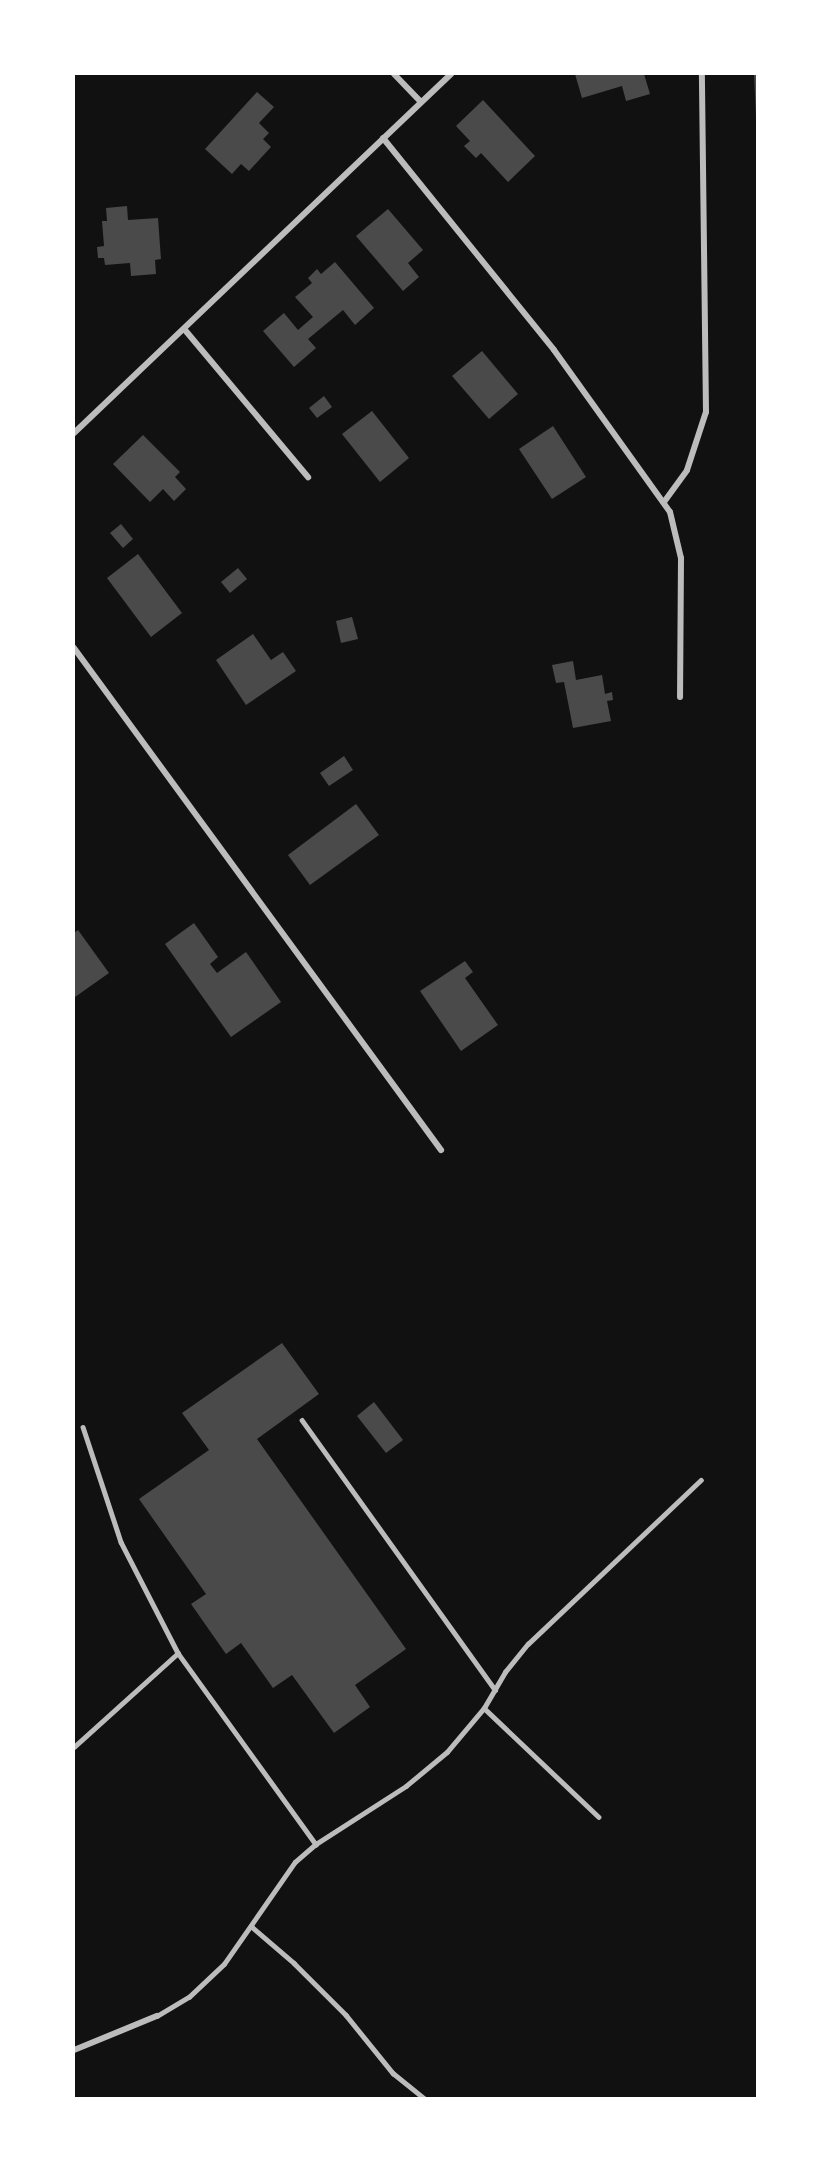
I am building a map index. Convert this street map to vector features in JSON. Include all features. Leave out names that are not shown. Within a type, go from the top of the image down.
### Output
[{"type":"street","points":[[394,74],[421,102]]},
{"type":"street","points":[[74,432],[451,74]]},
{"type":"street","points":[[664,502],[687,470],[706,412],[702,74]]},
{"type":"street","points":[[383,138],[554,350],[664,502],[678,533],[681,558],[680,697]]},
{"type":"street","points":[[184,330],[308,477]]},
{"type":"street","points":[[74,648],[441,1150]]},
{"type":"street","points":[[74,2050],[157,2016]]},
{"type":"lane","points":[[302,1420],[495,1690]]},
{"type":"lane","points":[[83,1427],[121,1542],[178,1653],[316,1844]]},
{"type":"lane","points":[[157,2016],[208,1982],[239,1948],[295,1862],[316,1844],[406,1786],[447,1752],[484,1708],[528,1644],[701,1480]]},
{"type":"lane","points":[[74,1747],[178,1653]]},
{"type":"lane","points":[[484,1708],[599,1817]]},
{"type":"lane","points":[[252,1926],[294,1963],[346,2015],[393,2073],[424,2098]]},
{"type":"building","points":[[575,74],[644,74],[650,94],[626,101],[622,86],[582,98]]},
{"type":"building","points":[[754,74],[758,74],[758,117],[756,117]]},
{"type":"building","points":[[257,92],[274,107],[259,123],[269,133],[263,139],[271,147],[249,171],[241,164],[232,174],[205,149]]},
{"type":"building","points":[[483,100],[535,156],[508,182],[481,153],[476,158],[464,146],[470,141],[456,126]]},
{"type":"building","points":[[127,206],[128,220],[158,218],[161,259],[155,260],[156,274],[131,276],[130,263],[105,265],[104,258],[98,258],[97,247],[104,246],[102,221],[107,221],[106,208]]},
{"type":"building","points":[[388,209],[423,250],[408,263],[419,277],[403,291],[356,236]]},
{"type":"building","points":[[335,262],[374,308],[355,325],[343,310],[308,339],[316,348],[294,367],[263,331],[284,313],[298,330],[313,317],[295,297],[312,283],[308,278],[317,269],[321,274]]},
{"type":"building","points":[[482,351],[518,394],[489,419],[452,376]]},
{"type":"building","points":[[324,396],[332,407],[317,418],[309,408]]},
{"type":"building","points":[[372,411],[409,458],[380,482],[342,434]]},
{"type":"building","points":[[553,426],[586,477],[552,499],[519,449]]},
{"type":"building","points":[[143,435],[180,472],[175,477],[186,489],[174,501],[163,489],[150,502],[113,464]]},
{"type":"building","points":[[121,524],[133,539],[123,548],[110,533]]},
{"type":"building","points":[[138,554],[182,613],[151,637],[107,578]]},
{"type":"building","points":[[238,568],[247,579],[230,593],[221,582]]},
{"type":"building","points":[[352,617],[358,639],[341,643],[336,621]]},
{"type":"building","points":[[253,634],[271,660],[283,652],[296,671],[246,705],[216,660]]},
{"type":"building","points":[[573,661],[576,680],[602,675],[605,694],[612,692],[613,700],[607,701],[611,721],[573,728],[564,682],[556,683],[552,665]]},
{"type":"building","points":[[344,756],[353,770],[329,786],[320,773]]},
{"type":"building","points":[[356,804],[379,835],[310,885],[288,855]]},
{"type":"building","points":[[194,923],[218,957],[210,964],[217,973],[246,952],[281,1002],[231,1037],[165,944]]},
{"type":"building","points":[[78,930],[109,973],[75,997],[74,933]]},
{"type":"building","points":[[465,961],[473,972],[465,978],[498,1025],[461,1051],[420,991]]},
{"type":"building","points":[[282,1343],[319,1394],[257,1439],[406,1649],[355,1685],[370,1707],[334,1733],[292,1675],[273,1688],[241,1643],[226,1654],[191,1604],[206,1594],[139,1499],[209,1450],[182,1413]]},
{"type":"building","points":[[374,1402],[403,1440],[386,1453],[357,1416]]}]
